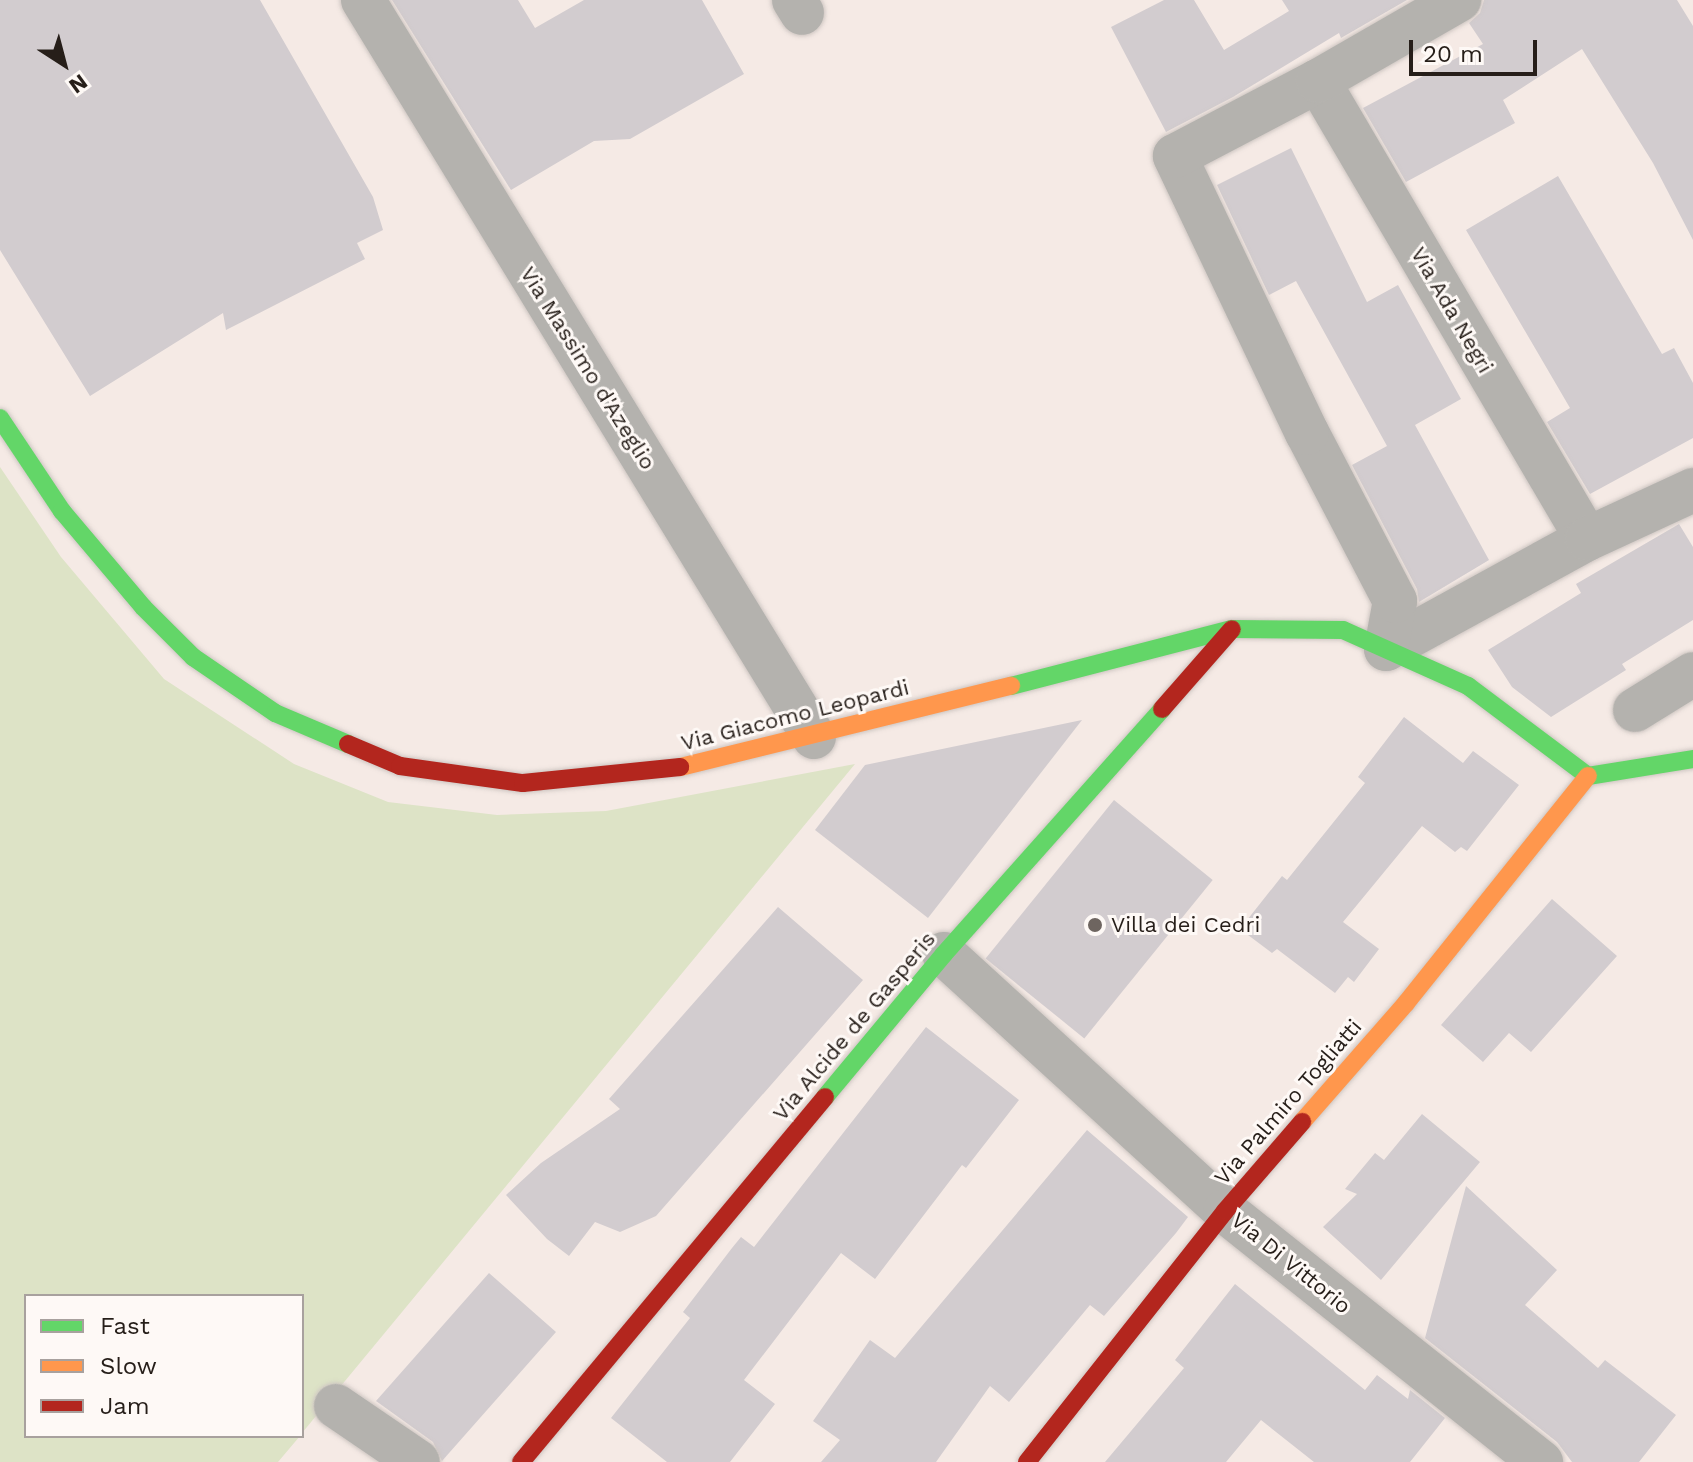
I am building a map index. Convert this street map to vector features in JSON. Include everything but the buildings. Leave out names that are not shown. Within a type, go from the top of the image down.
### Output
[{"type":"street","name":"Via Massimo d'Azeglio","points":[[363,0],[814,737]]},
{"type":"street","points":[[1386,649],[1395,601],[1307,433],[1175,156],[1318,81],[1459,0]]},
{"type":"street","name":"Via Ada Negri","points":[[1318,81],[1587,539]]},
{"type":"street","name":"Via Giacomo Leopardi","points":[[0,418],[62,511],[143,607],[193,657],[275,713],[400,766],[523,783],[677,768],[814,737],[1232,629],[1343,630],[1468,686],[1588,776]]},
{"type":"street","points":[[1386,649],[1587,539],[1693,490]]},
{"type":"street","name":"Via Alcide de Gasperis","points":[[521,1462],[944,954],[1232,629]]},
{"type":"street","points":[[1635,710],[1693,674]]},
{"type":"street","points":[[1588,776],[1693,759]]},
{"type":"street","name":"Via Palmiro Togliatti","points":[[1027,1462],[1225,1211],[1406,1003],[1588,776]]},
{"type":"street","name":"Via Di Vittorio","points":[[944,954],[1225,1211],[1541,1462]]},
{"type":"street","points":[[336,1406],[418,1462]]},
{"type":"green space","points":[[0,467],[61,557],[164,679],[294,764],[388,802],[497,815],[606,811],[855,764],[304,1431],[304,1294],[24,1294],[24,1438],[298,1438],[278,1462],[0,1462]]},
{"type":"traffic: fast","points":[[0,418],[62,511],[143,607],[193,657],[275,713],[348,744]]},
{"type":"traffic: fast","points":[[1011,686],[1232,629],[1343,630],[1468,686],[1588,776],[1693,759]]},
{"type":"traffic: fast","points":[[825,1097],[944,954],[1162,709]]},
{"type":"traffic: slow","points":[[680,767],[1011,686]]},
{"type":"traffic: slow","points":[[1302,1122],[1406,1003],[1588,776]]},
{"type":"traffic: jam","points":[[1162,709],[1232,629]]},
{"type":"traffic: jam","points":[[348,744],[400,766],[523,783],[680,767]]},
{"type":"traffic: jam","points":[[521,1462],[825,1097]]},
{"type":"traffic: jam","points":[[1027,1462],[1225,1211],[1302,1122]]},
{"type":"place","name":"Villa dei Cedri","points":[[1095,925]]}]
